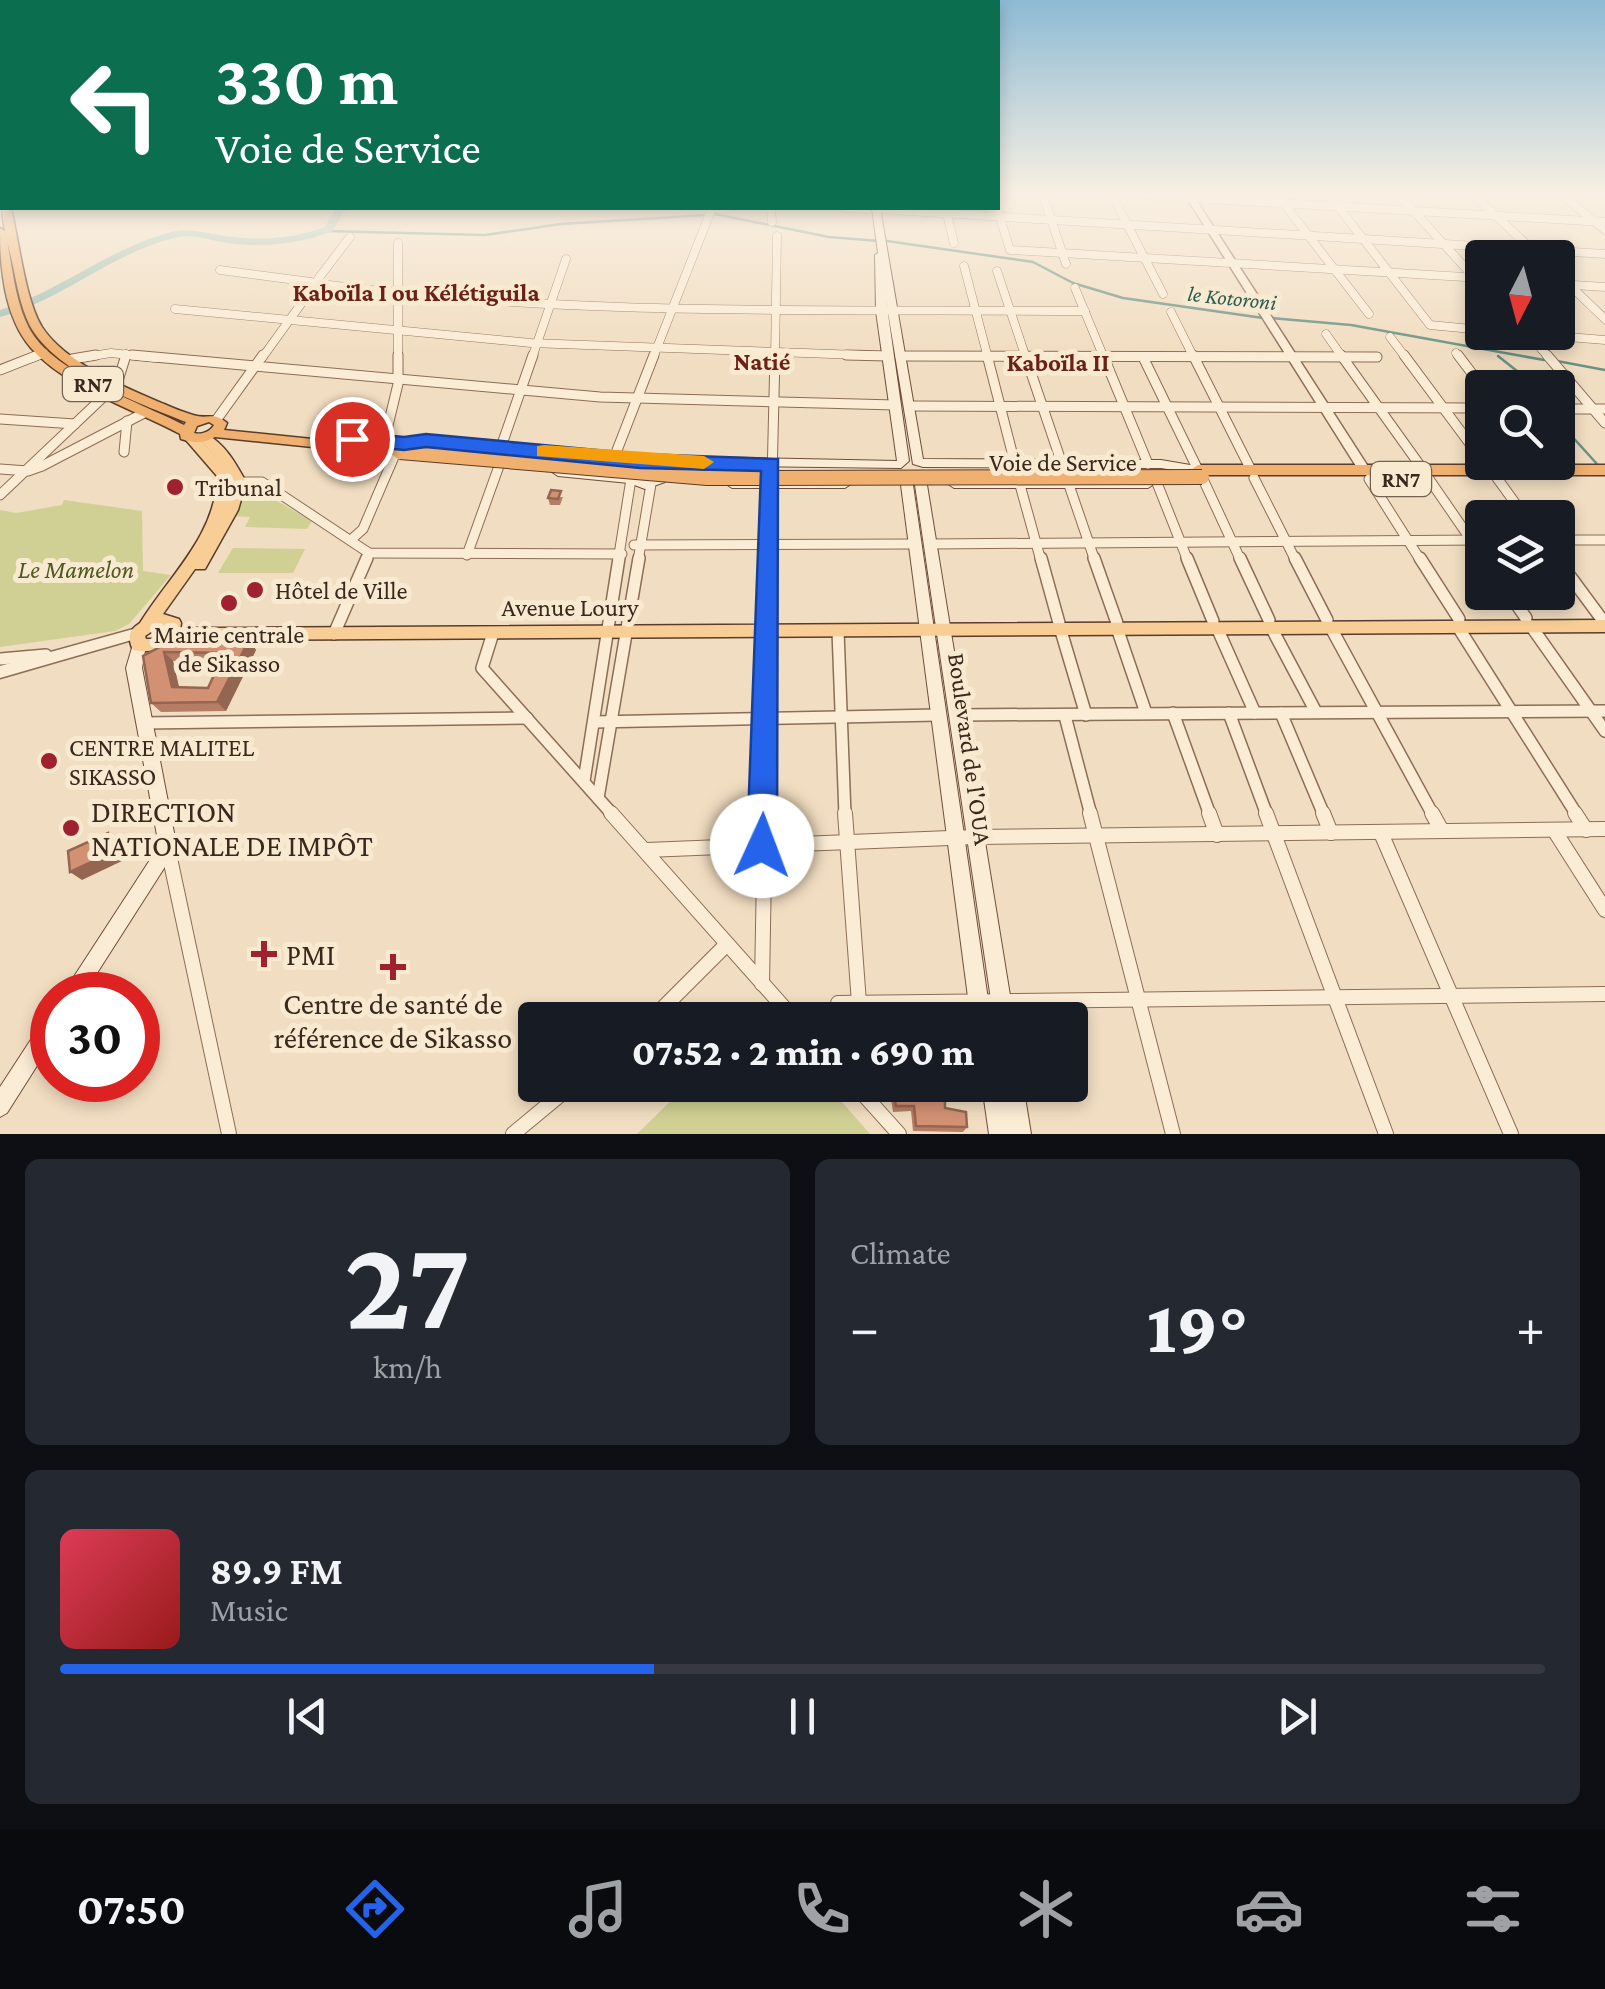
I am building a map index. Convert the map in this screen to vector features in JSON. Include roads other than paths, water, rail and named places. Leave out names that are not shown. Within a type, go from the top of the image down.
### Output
[{"type":"highway","name":"RN7","points":[[5,248],[25,308],[38,329],[144,413],[204,430],[707,478],[1427,475],[1465,471]]},
{"type":"highway","name":"RN7","points":[[14,248],[26,333],[44,353],[204,430]]},
{"type":"highway","name":"RN7","points":[[1575,470],[1601,474]]},
{"type":"highway","name":"RN7","points":[[1575,473],[1601,474]]},
{"type":"main road","points":[[879,248],[894,356],[895,405],[910,463],[930,475],[914,484],[893,474],[910,463]]},
{"type":"main road","points":[[894,356],[909,406],[910,463]]},
{"type":"main road","points":[[87,972],[168,848],[134,668],[231,510],[240,482],[204,430]]},
{"type":"main road","points":[[153,635],[225,496],[220,468],[204,430]]},
{"type":"main road","points":[[396,447],[426,440],[640,461]]},
{"type":"main road","points":[[396,447],[499,466],[631,479],[631,468],[640,461]]},
{"type":"main road","name":"Voie de Service","points":[[640,461],[1148,464],[1200,473]]},
{"type":"main road","points":[[656,482],[666,471],[658,461]]},
{"type":"main road","name":"Voie de Service","points":[[631,479],[771,485],[1070,485],[1156,484],[1200,473]]},
{"type":"main road","name":"Boulevard de l'OUA","points":[[914,484],[935,630],[938,715],[978,1000]]},
{"type":"main road","name":"Avenue Loury","points":[[153,635],[935,630],[1604,620]]},
{"type":"main road","points":[[935,630],[957,715],[1001,1001]]},
{"type":"main road","points":[[0,1106],[30,1059]]},
{"type":"main road","points":[[995,1102],[1000,1134]]},
{"type":"main road","points":[[1015,1102],[1020,1134]]},
{"type":"street","points":[[204,430],[342,248]]},
{"type":"street","points":[[353,538],[362,529],[396,447],[398,248]]},
{"type":"street","points":[[614,458],[695,248]]},
{"type":"street","points":[[762,984],[777,248]]},
{"type":"street","points":[[1009,248],[1465,277]]},
{"type":"street","points":[[1060,248],[1066,264]]},
{"type":"street","points":[[1141,248],[1163,294]]},
{"type":"street","points":[[1223,248],[1409,539],[1586,830]]},
{"type":"street","points":[[1319,248],[1369,314]]},
{"type":"street","points":[[1372,248],[1430,325],[1465,328]]},
{"type":"street","points":[[1575,252],[1605,254]]},
{"type":"street","points":[[502,447],[566,259]]},
{"type":"street","points":[[964,266],[1015,464]]},
{"type":"street","points":[[220,270],[397,294],[777,309],[1085,311]]},
{"type":"street","points":[[997,272],[1062,464]]},
{"type":"street","points":[[1575,284],[1605,286]]},
{"type":"street","points":[[1076,288],[1148,464]]},
{"type":"street","points":[[1575,291],[1605,319]]},
{"type":"street","points":[[175,309],[397,336],[654,351],[1025,358],[1340,354],[1377,358]]},
{"type":"street","points":[[1171,312],[1329,624],[1442,831]]},
{"type":"street","points":[[1326,334],[1465,524]]},
{"type":"street","points":[[1390,337],[1465,438]]},
{"type":"street","points":[[1575,338],[1605,340]]},
{"type":"street","points":[[1542,350],[1600,409],[1605,422]]},
{"type":"street","points":[[1456,352],[1470,370]]},
{"type":"street","points":[[0,370],[44,353]]},
{"type":"street","points":[[72,359],[91,353],[126,354],[398,384],[634,401],[895,405]]},
{"type":"street","points":[[0,495],[112,388],[126,354]]},
{"type":"street","points":[[1143,357],[1235,542],[1270,625],[1316,712]]},
{"type":"street","points":[[909,406],[1465,408]]},
{"type":"street","points":[[0,469],[28,471],[144,413]]},
{"type":"street","points":[[0,419],[75,424]]},
{"type":"street","points":[[124,452],[127,421]]},
{"type":"street","points":[[467,555],[499,466]]},
{"type":"street","points":[[598,798],[611,722],[631,479]]},
{"type":"street","points":[[240,482],[262,482],[353,538],[369,553],[467,555],[623,550],[638,545],[1465,540]]},
{"type":"street","points":[[584,781],[594,722],[656,482]]},
{"type":"street","points":[[1156,484],[1255,713]]},
{"type":"street","points":[[1020,485],[1086,716]]},
{"type":"street","points":[[1070,485],[1146,713]]},
{"type":"street","points":[[1575,540],[1605,540]]},
{"type":"street","points":[[334,634],[369,553]]},
{"type":"street","points":[[1575,582],[1604,620]]},
{"type":"street","points":[[1521,610],[1605,731]]},
{"type":"street","points":[[838,631],[846,843],[858,1002]]},
{"type":"street","points":[[492,633],[482,668],[778,1002]]},
{"type":"street","points":[[2,671],[153,635]]},
{"type":"street","points":[[957,715],[1605,711]]},
{"type":"street","points":[[1173,713],[1217,835]]},
{"type":"street","points":[[1229,713],[1278,834],[1386,1134]]},
{"type":"street","points":[[1281,713],[1331,834]]},
{"type":"street","points":[[594,722],[938,715]]},
{"type":"street","points":[[1065,716],[1173,1134]]},
{"type":"street","points":[[143,724],[527,718]]},
{"type":"street","points":[[647,850],[975,837],[1605,829]]},
{"type":"street","points":[[1554,830],[1605,910]]},
{"type":"street","points":[[1381,833],[1511,1134]]},
{"type":"street","points":[[168,848],[229,1134]]},
{"type":"street","points":[[669,1002],[727,944]]},
{"type":"street","points":[[898,1002],[1605,994]]},
{"type":"street","points":[[513,1134],[552,1102]]},
{"type":"street","points":[[870,1102],[900,1134]]},
{"type":"waterway","points":[[0,314],[46,296],[137,248]]},
{"type":"waterway","name":"le Kotoroni","points":[[935,248],[1033,262],[1073,283],[1123,298],[1263,318]]},
{"type":"waterway","name":"le Kotoroni","points":[[1271,318],[1351,325],[1544,360]]},
{"type":"waterway","points":[[1498,356],[1516,370]]},
{"type":"waterway","name":"le Kotoroni","points":[[1557,361],[1605,370]]},
{"type":"waterway","points":[[1575,440],[1597,464]]},
{"type":"place","name":"Tribunal","points":[[175,487]]},
{"type":"place","name":"Hôtel de Ville","points":[[255,590]]},
{"type":"place","name":"Mairie centrale de Sikasso","points":[[229,603]]},
{"type":"place","name":"CENTRE MALITEL SIKASSO","points":[[49,761]]},
{"type":"place","name":"DIRECTION NATIONALE DE IMPÔT","points":[[71,828]]},
{"type":"place","name":"PMI","points":[[264,954]]},
{"type":"place","name":"Centre de santé de référence de Sikasso","points":[[393,967]]},
{"type":"district","name":"Kaboïla I ou Kélétiguila","points":[[416,292]]},
{"type":"district","name":"Natié","points":[[762,361]]},
{"type":"district","name":"Kaboïla II","points":[[1058,362]]},
{"type":"park label","name":"Le Mamelon","points":[[76,569]]}]
